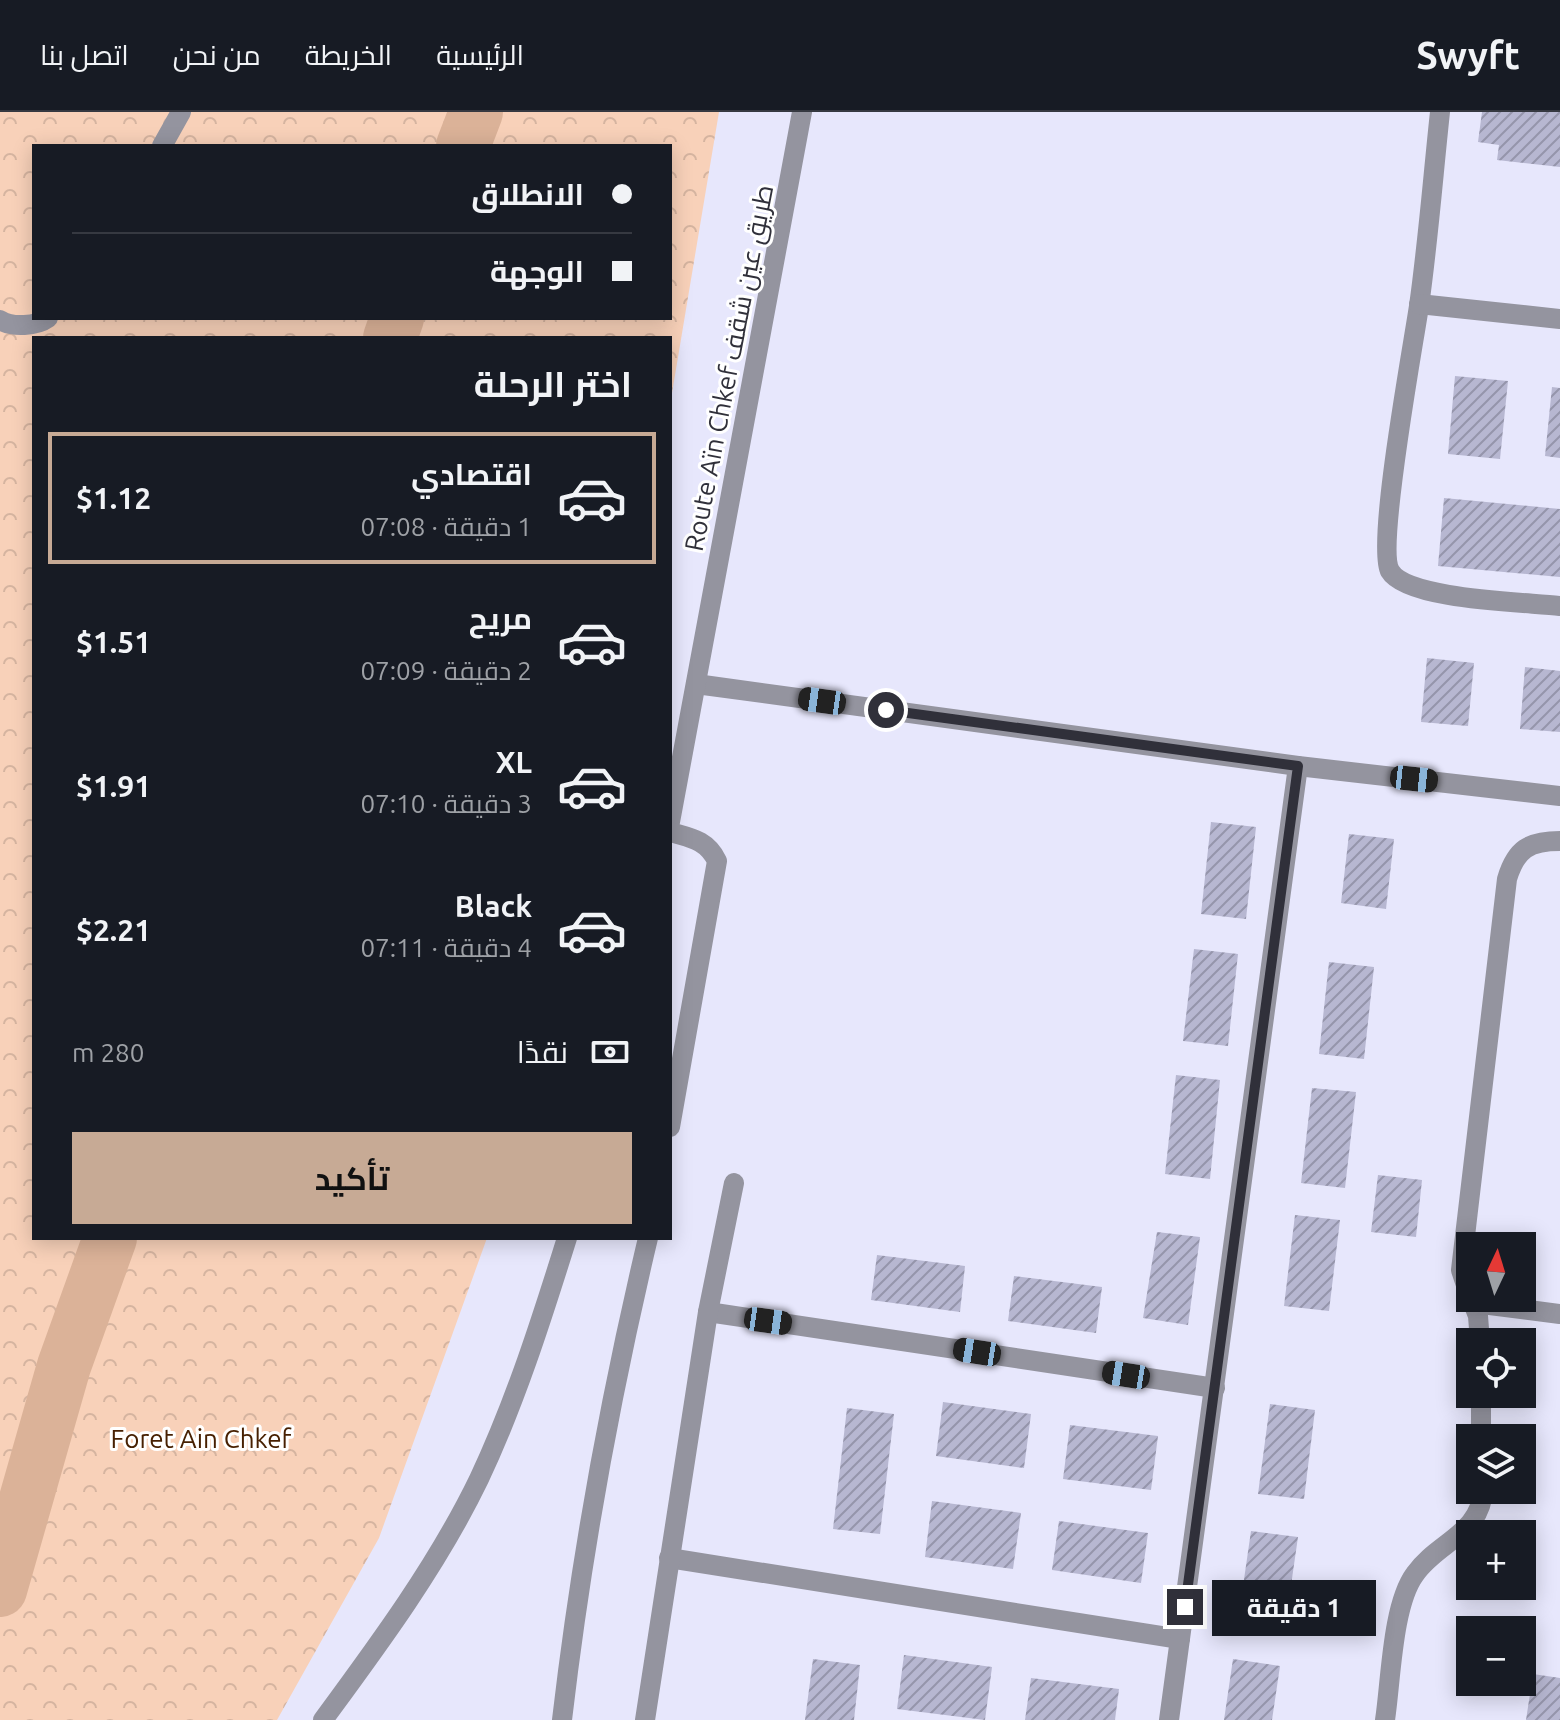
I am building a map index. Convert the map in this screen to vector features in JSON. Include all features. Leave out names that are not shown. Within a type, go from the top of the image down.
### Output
[{"type":"street","points":[[163,144],[181,112]]},
{"type":"street","name":"Route Aïn Chkef طريق عين شقف","points":[[672,811],[802,112]]},
{"type":"street","points":[[1440,112],[1419,304],[1397,442],[1387,550],[1389,570],[1402,583],[1426,591],[1560,606]]},
{"type":"street","points":[[1419,304],[1560,319]]},
{"type":"street","points":[[0,320],[7,324],[40,324],[45,320]]},
{"type":"street","points":[[696,684],[1298,766],[1560,796]]},
{"type":"street","points":[[1169,1720],[1298,766]]},
{"type":"street","points":[[672,833],[699,840],[711,848],[717,861],[672,1116]]},
{"type":"street","points":[[1465,1232],[1507,879],[1513,859],[1522,849],[1534,842],[1560,841]]},
{"type":"street","points":[[645,1720],[708,1312],[734,1183]]},
{"type":"street","points":[[323,1720],[379,1644],[478,1480],[502,1423],[566,1240]]},
{"type":"street","points":[[562,1720],[607,1418],[648,1240]]},
{"type":"street","points":[[1536,1310],[1560,1314]]},
{"type":"street","points":[[708,1312],[1215,1388]]},
{"type":"street","points":[[1385,1720],[1399,1623],[1415,1574],[1471,1524],[1479,1514],[1481,1504]]},
{"type":"street","points":[[669,1558],[1180,1639]]},
{"type":"green space","name":"Foret Ain Chkef","points":[[0,112],[719,112],[672,393],[672,336],[32,336],[32,1240],[486,1240],[379,1538],[277,1720],[0,1720]]},
{"type":"building","points":[[1482,112],[1560,112],[1560,167],[1497,160],[1499,145],[1478,142]]},
{"type":"building","points":[[1455,376],[1508,381],[1500,459],[1448,454]]},
{"type":"building","points":[[1552,387],[1560,388],[1560,458],[1545,456]]},
{"type":"building","points":[[1444,498],[1560,509],[1560,577],[1438,566]]},
{"type":"building","points":[[1427,658],[1474,663],[1468,726],[1421,722]]},
{"type":"building","points":[[1525,667],[1560,671],[1560,732],[1520,729]]},
{"type":"building","points":[[1211,822],[1256,827],[1246,919],[1201,914]]},
{"type":"building","points":[[1349,834],[1394,839],[1386,909],[1341,903]]},
{"type":"building","points":[[1194,949],[1238,954],[1228,1046],[1183,1041]]},
{"type":"building","points":[[1329,962],[1374,967],[1364,1059],[1319,1054]]},
{"type":"building","points":[[1176,1075],[1220,1080],[1210,1179],[1165,1174]]},
{"type":"building","points":[[1312,1088],[1356,1092],[1345,1188],[1301,1183]]},
{"type":"building","points":[[1378,1175],[1422,1180],[1416,1237],[1371,1232]]},
{"type":"building","points":[[1295,1215],[1340,1220],[1329,1311],[1284,1306]]},
{"type":"building","points":[[1157,1232],[1200,1237],[1188,1325],[1143,1318]]},
{"type":"building","points":[[877,1255],[965,1266],[960,1312],[871,1300]]},
{"type":"building","points":[[1014,1276],[1102,1287],[1096,1333],[1008,1321]]},
{"type":"building","points":[[943,1402],[1031,1414],[1024,1468],[936,1456]]},
{"type":"building","points":[[1270,1404],[1315,1410],[1304,1499],[1258,1494]]},
{"type":"building","points":[[847,1408],[894,1414],[880,1534],[833,1529]]},
{"type":"building","points":[[1070,1425],[1158,1436],[1151,1490],[1063,1479]]},
{"type":"building","points":[[932,1501],[1021,1513],[1013,1569],[925,1557]]},
{"type":"building","points":[[1059,1521],[1148,1533],[1141,1583],[1052,1570]]},
{"type":"building","points":[[1251,1531],[1298,1537],[1285,1627],[1238,1621]]},
{"type":"building","points":[[904,1655],[992,1667],[985,1720],[897,1709]]},
{"type":"building","points":[[813,1659],[860,1665],[854,1720],[805,1720]]},
{"type":"building","points":[[1233,1659],[1280,1666],[1272,1720],[1224,1720]]},
{"type":"building","points":[[1536,1674],[1560,1678],[1560,1720],[1526,1720],[1530,1696],[1536,1696]]},
{"type":"building","points":[[1031,1678],[1119,1689],[1115,1720],[1025,1720]]},
{"type":"waterway","points":[[464,144],[476,112]]},
{"type":"waterway","points":[[391,336],[396,320]]},
{"type":"waterway","points":[[0,1590],[64,1366],[109,1240]]},
{"type":"route","points":[[886,710],[1298,766],[1185,1607]]}]
